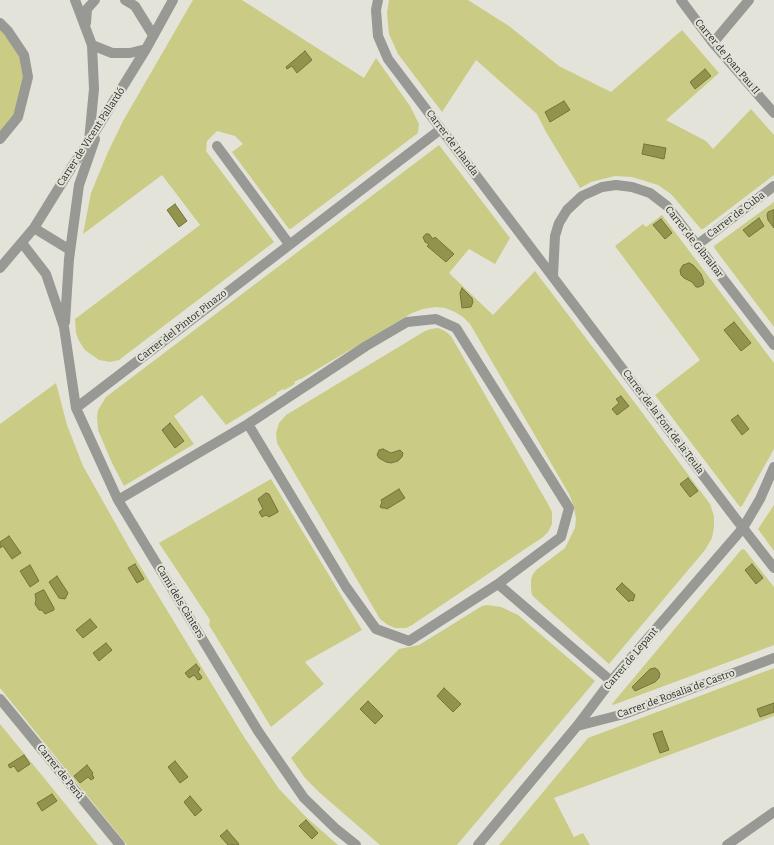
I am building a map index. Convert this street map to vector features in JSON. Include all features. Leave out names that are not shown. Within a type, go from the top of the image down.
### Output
[{"type":"street","points":[[75,0],[92,45],[94,89],[88,143]]},
{"type":"street","points":[[85,26],[87,9],[95,0]]},
{"type":"street","points":[[125,0],[136,6],[153,35]]},
{"type":"street","name":"Carrer de Vicent Pallardó","points":[[0,268],[34,228],[73,165],[100,126],[146,49],[173,0]]},
{"type":"street","name":"Carrer de Irlanda","points":[[378,0],[376,10],[378,36],[388,59],[553,276]]},
{"type":"street","name":"Carrer de Joan Pau II","points":[[681,0],[713,43],[774,113]]},
{"type":"street","points":[[713,43],[749,0]]},
{"type":"street","points":[[0,23],[8,31],[24,55],[28,77],[18,117],[0,139]]},
{"type":"street","points":[[92,45],[112,53],[146,49]]},
{"type":"street","name":"Camí dels Cànters","points":[[64,328],[70,250],[79,185],[100,126]]},
{"type":"street","name":"Carrer del Pintor Pinazo","points":[[76,408],[441,129]]},
{"type":"street","points":[[217,146],[289,244]]},
{"type":"street","name":"Carrer de Gibraltar","points":[[553,276],[555,236],[559,223],[567,210],[582,196],[602,187],[616,185],[632,187],[650,194],[667,206],[774,345]]},
{"type":"street","name":"Carrer de Cuba","points":[[697,244],[774,186]]},
{"type":"street","points":[[34,228],[70,250]]},
{"type":"street","name":"Camí dels Cànters","points":[[22,243],[46,274],[64,328],[76,408],[118,500],[258,731],[304,798],[336,829],[356,845]]},
{"type":"street","name":"Carrer de la Font de la Teula","points":[[553,276],[774,568]]},
{"type":"street","points":[[118,500],[248,424],[366,346],[407,322],[436,319],[456,328],[569,508],[561,537],[498,584],[409,641],[376,629],[346,587],[248,424]]},
{"type":"street","name":"Carrer de Lepant","points":[[478,845],[577,726],[611,681],[743,528],[760,499],[774,467]]},
{"type":"street","points":[[498,584],[611,681]]},
{"type":"street","name":"Carrer de Rosalia de Castro","points":[[577,726],[624,714],[774,658]]},
{"type":"street","name":"Carrer de Perú","points":[[0,699],[120,845]]},
{"type":"street","points":[[727,845],[774,812]]},
{"type":"green space","points":[[193,0],[242,0],[364,78],[376,58],[410,106],[419,124],[418,133],[289,229],[232,152],[243,144],[235,136],[217,131],[207,141],[206,151],[274,242],[119,360],[110,362],[99,360],[85,350],[79,341],[76,333],[75,319],[200,225],[162,175],[83,234],[91,193],[108,152],[123,121]]},
{"type":"green space","points":[[389,0],[468,0],[509,26],[559,66],[611,92],[682,30],[719,73],[666,120],[706,141],[713,149],[751,109],[774,135],[774,175],[703,229],[701,229],[671,194],[658,185],[632,177],[615,176],[591,182],[580,188],[546,132],[537,114],[476,60],[442,112],[398,54],[389,34],[387,13]]},
{"type":"green space","points":[[0,26],[20,57],[25,78],[15,114],[0,133]]},
{"type":"green space","points":[[439,145],[510,238],[495,264],[469,249],[449,273],[493,315],[535,271],[710,504],[714,516],[712,538],[705,550],[609,664],[532,595],[531,579],[533,574],[536,570],[565,548],[575,528],[576,518],[573,504],[569,494],[470,324],[455,312],[445,308],[436,307],[423,309],[412,313],[294,382],[295,384],[276,393],[277,394],[226,425],[202,395],[174,416],[194,444],[124,486],[98,430],[98,410],[106,397]]},
{"type":"green space","points":[[774,202],[774,327],[714,246]]},
{"type":"green space","points":[[662,215],[774,363],[774,449],[742,506],[740,507],[655,395],[700,360],[615,246],[643,224],[646,227]]},
{"type":"green space","points":[[438,328],[451,336],[548,504],[552,512],[552,524],[548,532],[543,537],[412,625],[406,628],[395,628],[380,619],[277,443],[276,433],[279,423],[286,415],[425,331]]},
{"type":"green space","points":[[56,383],[67,425],[83,466],[131,551],[244,737],[279,789],[306,817],[338,845],[127,845],[0,688],[0,424]]},
{"type":"green space","points":[[271,479],[362,630],[305,662],[324,684],[271,727],[209,625],[210,620],[159,543]]},
{"type":"green space","points":[[774,505],[774,551],[758,529]]},
{"type":"green space","points":[[744,549],[774,587],[774,645],[613,705],[612,704],[693,607],[741,550]]},
{"type":"green space","points":[[487,605],[501,607],[518,615],[595,681],[457,845],[380,845],[320,793],[305,778],[291,758],[399,649],[419,645],[482,606]]},
{"type":"green space","points":[[774,668],[774,716],[554,798],[574,837],[583,833],[590,845],[499,845],[588,738]]},
{"type":"green space","points":[[0,724],[62,800],[98,845],[0,845]]},
{"type":"shaded area","points":[[305,51],[312,60],[297,73],[292,66],[287,69],[286,67]]},
{"type":"shaded area","points":[[705,69],[711,76],[695,89],[690,82]]},
{"type":"shaded area","points":[[564,101],[570,110],[550,122],[545,112]]},
{"type":"shaded area","points":[[644,144],[666,148],[664,159],[642,154]]},
{"type":"shaded area","points":[[175,204],[187,221],[179,227],[167,210]]},
{"type":"shaded area","points":[[773,210],[774,228],[768,220],[767,215],[768,212]]},
{"type":"shaded area","points":[[759,218],[764,226],[749,237],[743,230]]},
{"type":"shaded area","points":[[661,219],[672,233],[665,239],[653,225]]},
{"type":"shaded area","points":[[426,234],[429,234],[433,239],[435,237],[454,254],[446,262],[427,246],[429,244],[425,242],[423,237]]},
{"type":"shaded area","points":[[689,263],[693,265],[701,274],[704,282],[703,285],[696,287],[692,282],[681,275],[680,270],[683,265]]},
{"type":"shaded area","points":[[462,288],[472,298],[473,302],[471,307],[462,308],[460,293]]},
{"type":"shaded area","points":[[734,322],[751,343],[741,351],[724,330]]},
{"type":"shaded area","points":[[621,396],[629,406],[617,415],[612,409],[619,403],[616,399]]},
{"type":"shaded area","points":[[738,415],[749,429],[742,435],[731,420]]},
{"type":"shaded area","points":[[170,423],[184,441],[175,448],[162,430]]},
{"type":"shaded area","points":[[383,449],[391,453],[400,450],[403,453],[402,457],[398,461],[391,463],[386,462],[377,455],[379,450]]},
{"type":"shaded area","points":[[688,478],[698,491],[690,497],[680,484]]},
{"type":"shaded area","points":[[399,489],[405,498],[387,509],[380,507],[382,502],[381,500]]},
{"type":"shaded area","points":[[266,493],[269,494],[278,512],[269,517],[266,515],[262,517],[259,512],[263,509],[258,499]]},
{"type":"shaded area","points":[[9,536],[21,553],[12,559],[3,546],[0,548],[0,542]]},
{"type":"shaded area","points":[[135,564],[144,579],[137,583],[128,568]]},
{"type":"shaded area","points":[[752,564],[763,578],[756,584],[745,570]]},
{"type":"shaded area","points":[[30,565],[39,581],[30,587],[20,571]]},
{"type":"shaded area","points":[[57,576],[68,593],[65,599],[59,598],[49,582]]},
{"type":"shaded area","points":[[622,583],[635,595],[633,601],[630,600],[629,602],[616,589]]},
{"type":"shaded area","points":[[43,590],[54,608],[54,610],[45,614],[42,610],[39,610],[35,604],[35,594]]},
{"type":"shaded area","points":[[90,619],[97,627],[83,638],[76,630]]},
{"type":"shaded area","points":[[106,643],[112,650],[99,661],[93,653]]},
{"type":"shaded area","points":[[196,664],[200,669],[198,672],[202,677],[198,680],[194,675],[189,678],[185,673]]},
{"type":"shaded area","points":[[655,668],[660,674],[659,678],[655,682],[635,691],[632,687],[650,669]]},
{"type":"shaded area","points":[[444,688],[461,704],[453,712],[437,696]]},
{"type":"shaded area","points":[[368,701],[383,716],[375,724],[360,709]]},
{"type":"shaded area","points":[[774,703],[774,712],[760,717],[757,709]]},
{"type":"shaded area","points":[[662,731],[669,750],[660,753],[653,734]]},
{"type":"shaded area","points":[[24,755],[30,764],[18,772],[14,766],[10,768],[8,765]]},
{"type":"shaded area","points":[[175,761],[188,777],[180,783],[168,767]]},
{"type":"shaded area","points":[[87,765],[93,773],[94,778],[91,780],[88,777],[80,783],[74,776]]},
{"type":"shaded area","points":[[52,794],[57,801],[42,811],[37,803]]},
{"type":"shaded area","points":[[190,796],[202,810],[195,816],[184,802]]},
{"type":"shaded area","points":[[306,820],[318,833],[312,839],[299,826]]},
{"type":"shaded area","points":[[227,830],[239,844],[238,845],[228,845],[220,836]]}]
